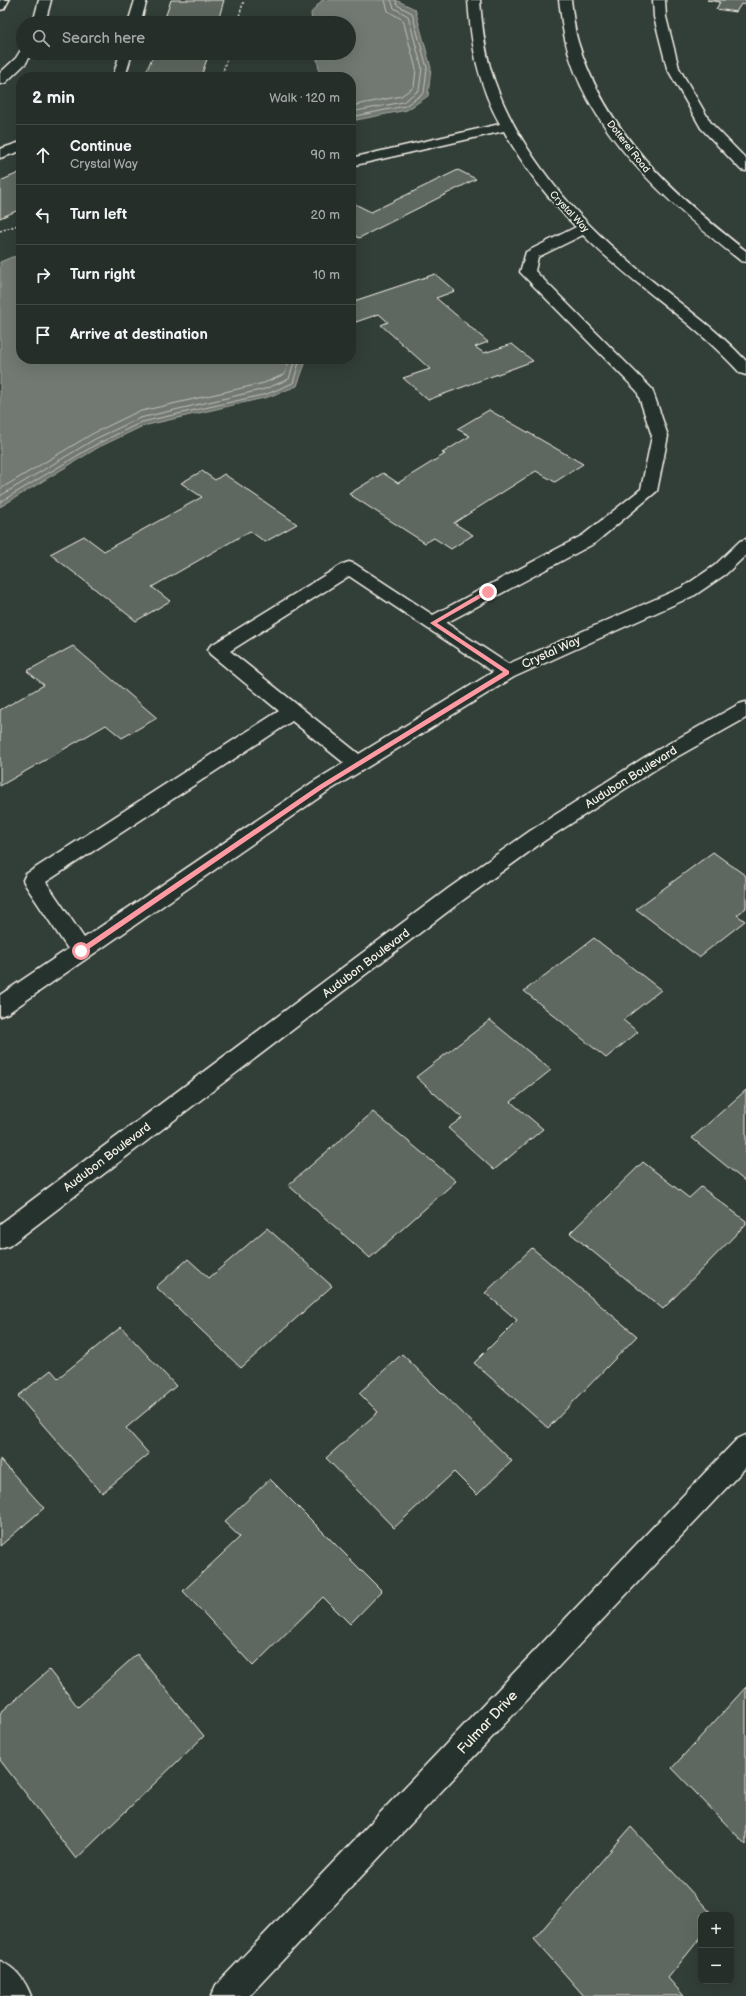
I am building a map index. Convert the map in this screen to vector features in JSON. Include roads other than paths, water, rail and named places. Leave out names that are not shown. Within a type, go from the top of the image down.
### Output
[{"type":"street","points":[[0,6],[3,0]]},
{"type":"street","points":[[41,16],[45,0]]},
{"type":"street","points":[[136,16],[141,0]]},
{"type":"street","name":"Crystal Way","points":[[474,0],[474,22],[481,62],[499,112],[518,146],[547,186],[585,228],[630,271],[718,342],[746,370]]},
{"type":"street","name":"Dotterel Road","points":[[564,0],[566,21],[574,54],[589,89],[610,124],[639,162],[666,190],[709,229],[746,258]]},
{"type":"street","points":[[659,0],[660,17],[673,68],[706,125],[746,167]]},
{"type":"street","points":[[0,80],[22,60]]},
{"type":"street","points":[[120,72],[124,60]]},
{"type":"street","points":[[356,161],[507,126]]},
{"type":"street","points":[[0,154],[16,148]]},
{"type":"street","points":[[433,623],[488,592],[589,539],[649,491],[660,436],[644,389],[527,272],[531,255],[585,228]]},
{"type":"street","name":"Crystal Way","points":[[0,1007],[320,787],[507,672],[688,591],[720,570],[746,545]]},
{"type":"street","points":[[358,764],[217,650],[348,568],[507,672]]},
{"type":"street","name":"Audubon Boulevard","points":[[0,1238],[450,899],[531,841],[652,762],[746,708]]},
{"type":"street","points":[[81,951],[33,880],[293,712]]},
{"type":"street","name":"Fulmar Drive","points":[[227,1996],[746,1448]]},
{"type":"street","points":[[0,1977],[15,1996]]},
{"type":"water","points":[[322,0],[396,0],[415,9],[431,68],[428,96],[407,110],[356,120],[356,72],[318,72],[319,70],[317,60],[356,60],[356,16],[311,16],[311,13]]},
{"type":"water","points":[[16,257],[16,364],[305,364],[297,386],[268,397],[143,426],[99,447],[0,507],[0,262]]}]
